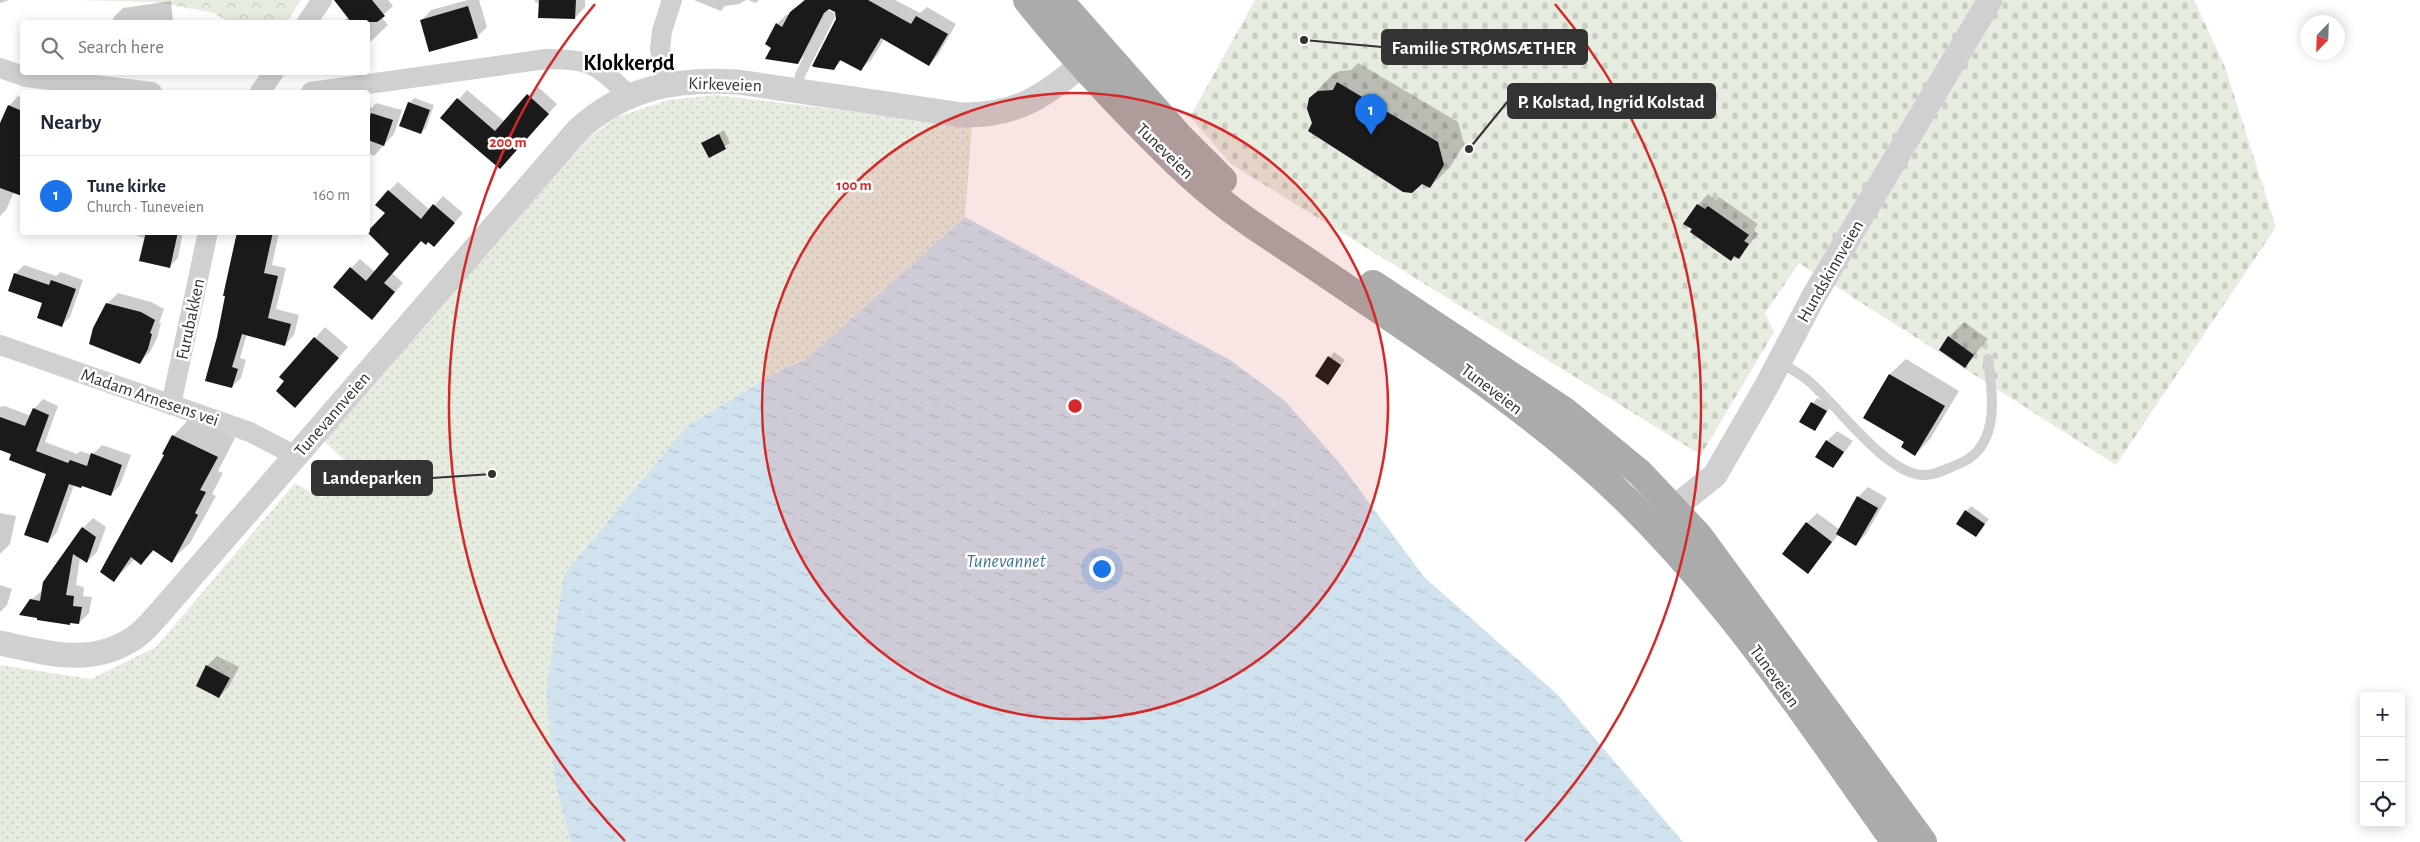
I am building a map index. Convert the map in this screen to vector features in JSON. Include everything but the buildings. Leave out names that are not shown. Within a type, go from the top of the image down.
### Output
[{"type":"main road","name":"Tuneveien","points":[[1027,0],[1082,65],[1153,140],[1212,194],[1259,230],[1454,361],[1524,413],[1590,467],[1652,525],[1688,564],[1755,648],[1895,842]]},
{"type":"main road","name":"Tuneveien","points":[[1059,0],[1180,137],[1233,190],[1261,212],[1421,314],[1566,412],[1640,473],[1675,508],[1737,586],[1923,842]]},
{"type":"street","points":[[308,20],[322,0]]},
{"type":"street","points":[[668,84],[660,49],[662,31],[672,0]]},
{"type":"street","name":"Hundskinnveien","points":[[1652,525],[1715,475],[1780,362],[1815,294],[1990,0]]},
{"type":"street","name":"Kirkeveien","points":[[630,96],[668,84],[704,80],[738,82],[981,115],[1011,110],[1050,91],[1102,48]]},
{"type":"street","points":[[326,90],[546,59],[573,59],[596,66],[630,96]]},
{"type":"street","points":[[0,68],[20,75]]},
{"type":"street","points":[[20,75],[135,90]]},
{"type":"street","points":[[261,90],[272,75]]},
{"type":"street","name":"Tunevannveien","points":[[0,643],[72,657],[88,656],[117,648],[136,637],[296,456],[578,130],[606,107],[630,96]]},
{"type":"street","name":"Furubakken","points":[[171,405],[207,235]]},
{"type":"street","name":"Madam Arnesens vei","points":[[0,345],[250,432],[296,456]]},
{"type":"lane","points":[[797,90],[800,75],[830,16]]},
{"type":"lane","points":[[1780,362],[1806,378],[1880,453],[1908,472],[1924,475],[1945,470],[1973,457],[1987,437],[1994,394],[1988,359]]},
{"type":"green space","points":[[76,0],[301,0],[288,20],[226,20],[214,13],[156,2]]},
{"type":"green space","points":[[1255,0],[2194,0],[2225,67],[2276,227],[2116,465],[1799,263],[1765,313],[1774,332],[1701,455],[1231,164],[1190,117]]},
{"type":"green space","points":[[716,95],[972,126],[965,217],[804,361],[786,367],[687,426],[564,574],[556,787],[571,842],[0,842],[0,665],[91,679],[156,647],[295,483],[322,498],[347,463],[323,440],[586,140],[617,117],[668,100]]},
{"type":"water","name":"Tunevannet","points":[[965,217],[1230,360],[1285,401],[1342,466],[1424,577],[1557,694],[1683,842],[571,842],[556,787],[546,692],[564,574],[687,426],[786,367],[804,361]]},
{"type":"place","name":"Familie STRØMSÆTHER","points":[[1304,40]]},
{"type":"place","name":"Tune kirke","points":[[1371,135]]},
{"type":"place","name":"P. Kolstad, Ingrid Kolstad","points":[[1469,149]]},
{"type":"place","name":"Landeparken","points":[[492,474]]},
{"type":"district","name":"Klokkerød","points":[[629,62]]}]
